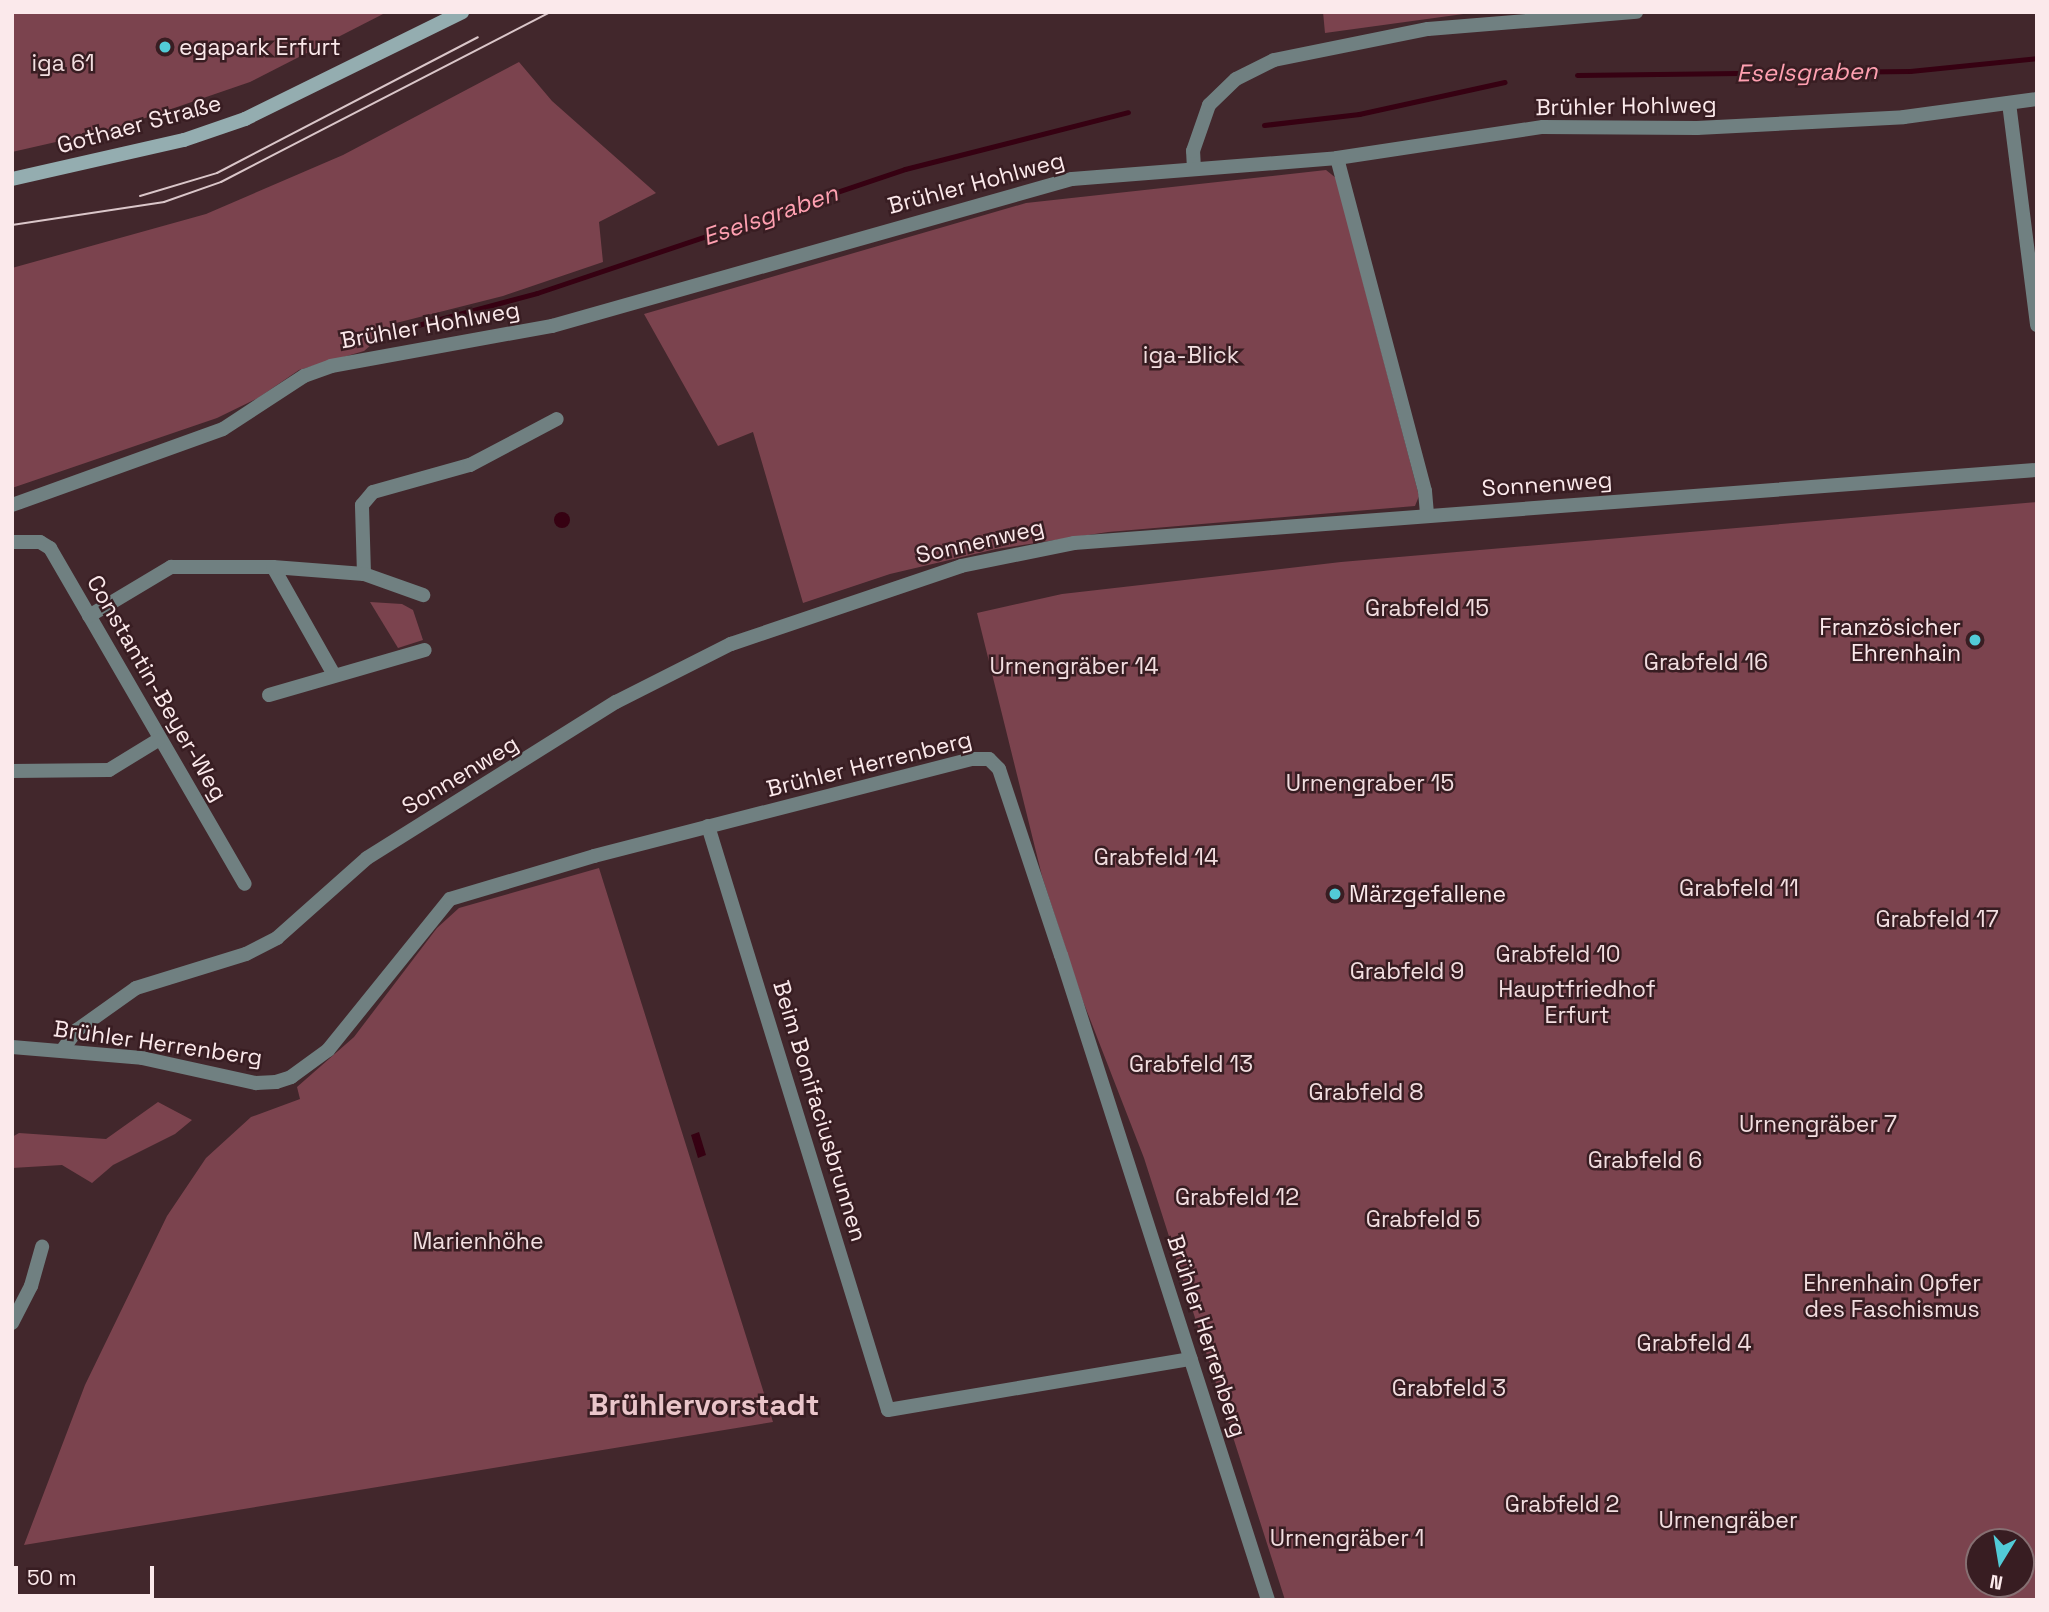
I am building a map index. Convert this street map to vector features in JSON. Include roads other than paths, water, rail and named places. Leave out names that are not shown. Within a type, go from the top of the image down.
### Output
[{"type":"main road","name":"Gothaer Straße","points":[[12,179],[173,144],[245,119],[462,12]]},
{"type":"street","points":[[1194,169],[1193,151],[1209,105],[1236,79],[1273,60],[1427,29],[1636,12]]},
{"type":"street","name":"Brühler Hohlweg","points":[[12,505],[223,429],[304,376],[331,366],[552,326],[1035,187],[1194,169],[1338,158],[1543,127],[1697,128],[1904,117],[2037,99]]},
{"type":"street","points":[[2009,103],[2037,325]]},
{"type":"street","points":[[1338,158],[1425,491],[1427,516]]},
{"type":"street","points":[[364,574],[362,505],[373,492],[470,465],[557,419]]},
{"type":"street","name":"Sonnenweg","points":[[63,1049],[77,1030],[136,988],[246,954],[276,938],[367,858],[616,702],[731,644],[961,566],[1074,543],[2037,470]]},
{"type":"street","name":"Constantin-Beyer-Weg","points":[[12,542],[40,542],[50,548],[159,740],[245,884]]},
{"type":"street","points":[[89,616],[172,567],[273,567],[364,574],[423,595]]},
{"type":"street","points":[[273,567],[334,675]]},
{"type":"street","points":[[269,695],[425,650]]},
{"type":"street","points":[[12,771],[108,769],[159,740]]},
{"type":"street","name":"Brühler Herrenberg","points":[[12,1047],[63,1049],[142,1058],[256,1083],[291,1077],[346,1030],[450,899],[708,826],[973,759],[989,759],[999,769],[1268,1600]]},
{"type":"street","name":"Beim Bonifaciusbrunnen","points":[[708,826],[888,1410],[1191,1359]]},
{"type":"street","points":[[12,1323],[32,1286],[42,1247]]},
{"type":"waterway","name":"Eselsgraben","points":[[1577,75],[1910,71],[2037,58]]},
{"type":"waterway","name":"Eselsgraben","points":[[1264,125],[1359,114],[1505,82]]},
{"type":"waterway","name":"Eselsgraben","points":[[414,326],[537,293],[905,169],[1128,112]]},
{"type":"tram line","points":[[12,225],[164,202],[221,182],[551,12]]},
{"type":"tram line","points":[[140,196],[217,173],[478,37]]},
{"type":"place","name":"egapark Erfurt","points":[[165,47]]},
{"type":"place","name":"Französicher Ehrenhain","points":[[1975,640]]},
{"type":"place","name":"Märzgefallene","points":[[1335,894]]},
{"type":"district","name":"Brühlervorstadt","points":[[704,1405]]},
{"type":"park label","name":"iga 61","points":[[63,63]]},
{"type":"park label","name":"iga-Blick","points":[[1191,355]]},
{"type":"park label","name":"Grabfeld 15","points":[[1427,608]]},
{"type":"park label","name":"Grabfeld 16","points":[[1706,662]]},
{"type":"park label","name":"Urnengräber 14","points":[[1074,666]]},
{"type":"park label","name":"Urnengraber 15","points":[[1370,783]]},
{"type":"park label","name":"Grabfeld 14","points":[[1156,857]]},
{"type":"park label","name":"Grabfeld 11","points":[[1739,888]]},
{"type":"park label","name":"Grabfeld 17","points":[[1937,919]]},
{"type":"park label","name":"Grabfeld 10","points":[[1558,954]]},
{"type":"park label","name":"Grabfeld 9","points":[[1407,971]]},
{"type":"park label","name":"Hauptfriedhof Erfurt","points":[[1577,1002]]},
{"type":"park label","name":"Grabfeld 13","points":[[1191,1064]]},
{"type":"park label","name":"Grabfeld 8","points":[[1366,1092]]},
{"type":"park label","name":"Urnengräber 7","points":[[1818,1124]]},
{"type":"park label","name":"Grabfeld 6","points":[[1645,1160]]},
{"type":"park label","name":"Grabfeld 12","points":[[1237,1197]]},
{"type":"park label","name":"Grabfeld 5","points":[[1423,1219]]},
{"type":"park label","name":"Marienhöhe","points":[[478,1241]]},
{"type":"park label","name":"Ehrenhain Opfer des Faschismus","points":[[1892,1296]]},
{"type":"park label","name":"Grabfeld 4","points":[[1694,1343]]},
{"type":"park label","name":"Grabfeld 3","points":[[1449,1388]]},
{"type":"park label","name":"Grabfeld 2","points":[[1562,1504]]},
{"type":"park label","name":"Urnengräber","points":[[1728,1520]]},
{"type":"park label","name":"Urnengräber 1","points":[[1347,1538]]}]
